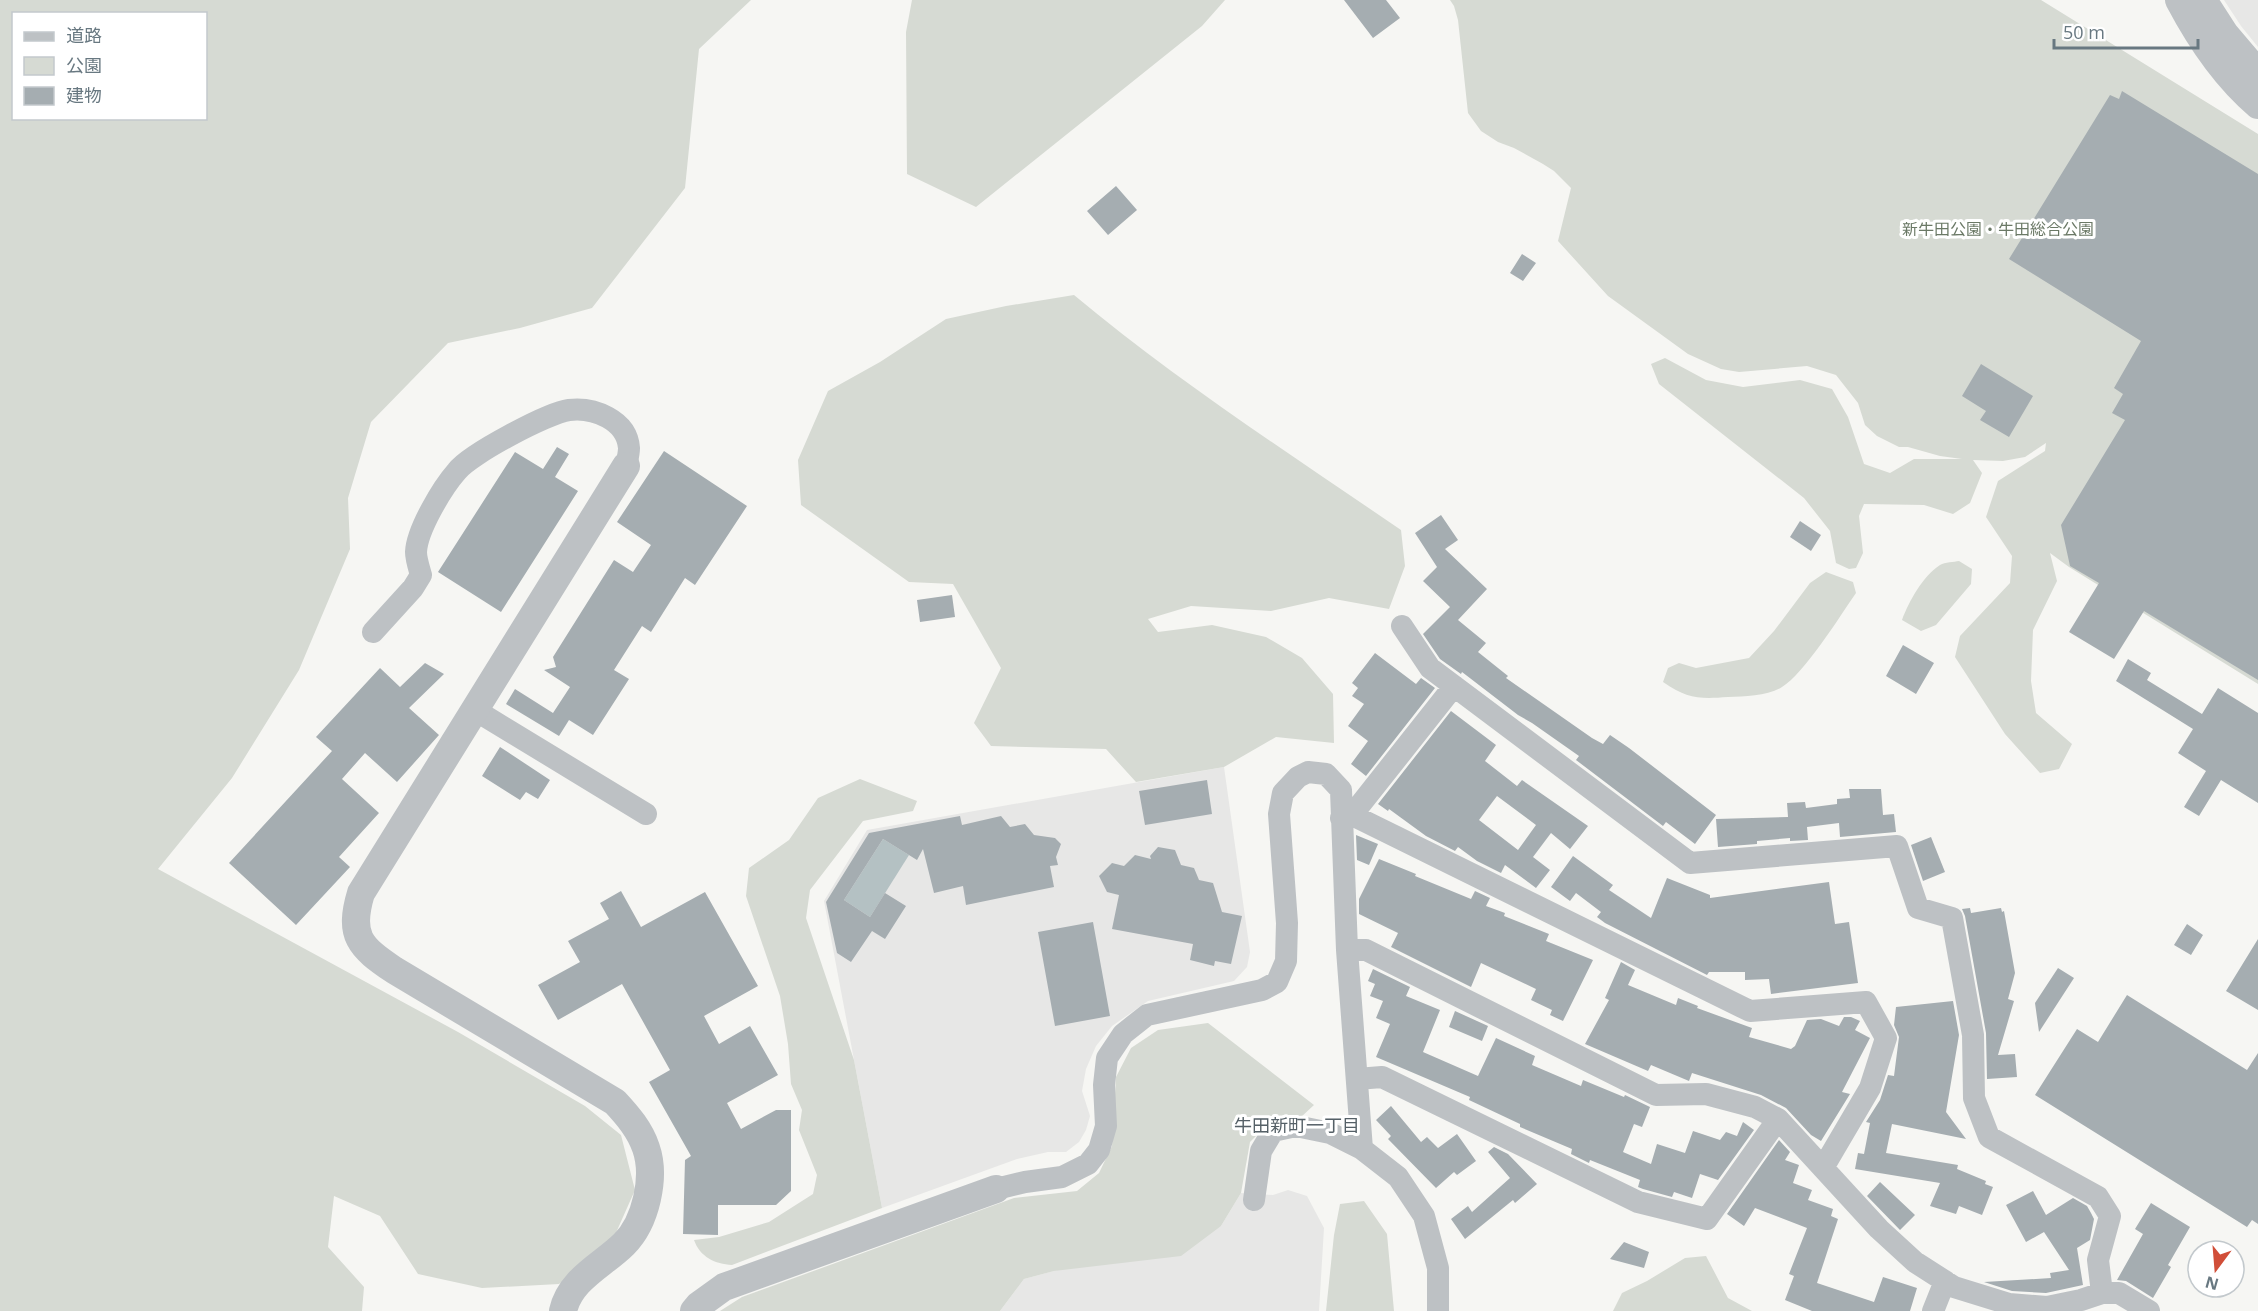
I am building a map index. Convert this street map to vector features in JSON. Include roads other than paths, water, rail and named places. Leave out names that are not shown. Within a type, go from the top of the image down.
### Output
[{"type":"street","points":[[2179,0],[2208,47],[2232,78],[2258,105]]},
{"type":"street","points":[[2203,0],[2225,34],[2258,73]]},
{"type":"street","points":[[373,632],[413,588],[421,575],[416,552],[424,523],[458,469],[512,432],[569,410],[597,412],[610,418],[622,429],[629,448],[626,466],[361,893],[355,913],[356,929],[368,953],[615,1102],[632,1121],[646,1148],[650,1172],[645,1202],[638,1224],[626,1243],[576,1284],[564,1304],[563,1311]]},
{"type":"street","points":[[1402,626],[1430,668],[1690,863],[1897,846],[1918,908],[1952,918],[1973,1035],[1974,1098],[1989,1137],[2098,1197],[2110,1216],[2098,1260],[2102,1293]]},
{"type":"street","points":[[1347,817],[1454,686]]},
{"type":"street","points":[[475,710],[646,814]]},
{"type":"street","points":[[694,1311],[724,1287],[996,1189],[1062,1177],[1088,1164],[1100,1150],[1106,1125],[1104,1085],[1107,1058],[1123,1034],[1147,1015],[1262,990],[1277,982],[1286,961],[1287,923],[1279,814],[1283,793],[1298,777],[1308,772],[1326,774],[1341,790],[1347,817],[1347,950],[1362,1149]]},
{"type":"street","points":[[1347,817],[1750,1011],[1866,1002],[1886,1038],[1870,1088],[1823,1168]]},
{"type":"street","points":[[1347,950],[1366,950],[1656,1095],[1706,1094],[1755,1107],[1778,1119],[1880,1229],[1915,1262],[1954,1287],[2009,1304],[2047,1307],[2102,1293],[2119,1293],[2149,1311]]},
{"type":"street","points":[[1357,1079],[1382,1077],[1638,1202],[1707,1220],[1778,1119]]},
{"type":"street","points":[[1254,1200],[1261,1151],[1274,1131],[1296,1126],[1330,1133],[1362,1149],[1398,1177],[1424,1216],[1437,1268],[1438,1311]]},
{"type":"street","points":[[1933,1311],[1945,1281]]},
{"type":"district","name":"牛田新町一丁目","points":[[1297,1126]]},
{"type":"park label","name":"新牛田公園・牛田総合公園","points":[[1998,229]]}]
